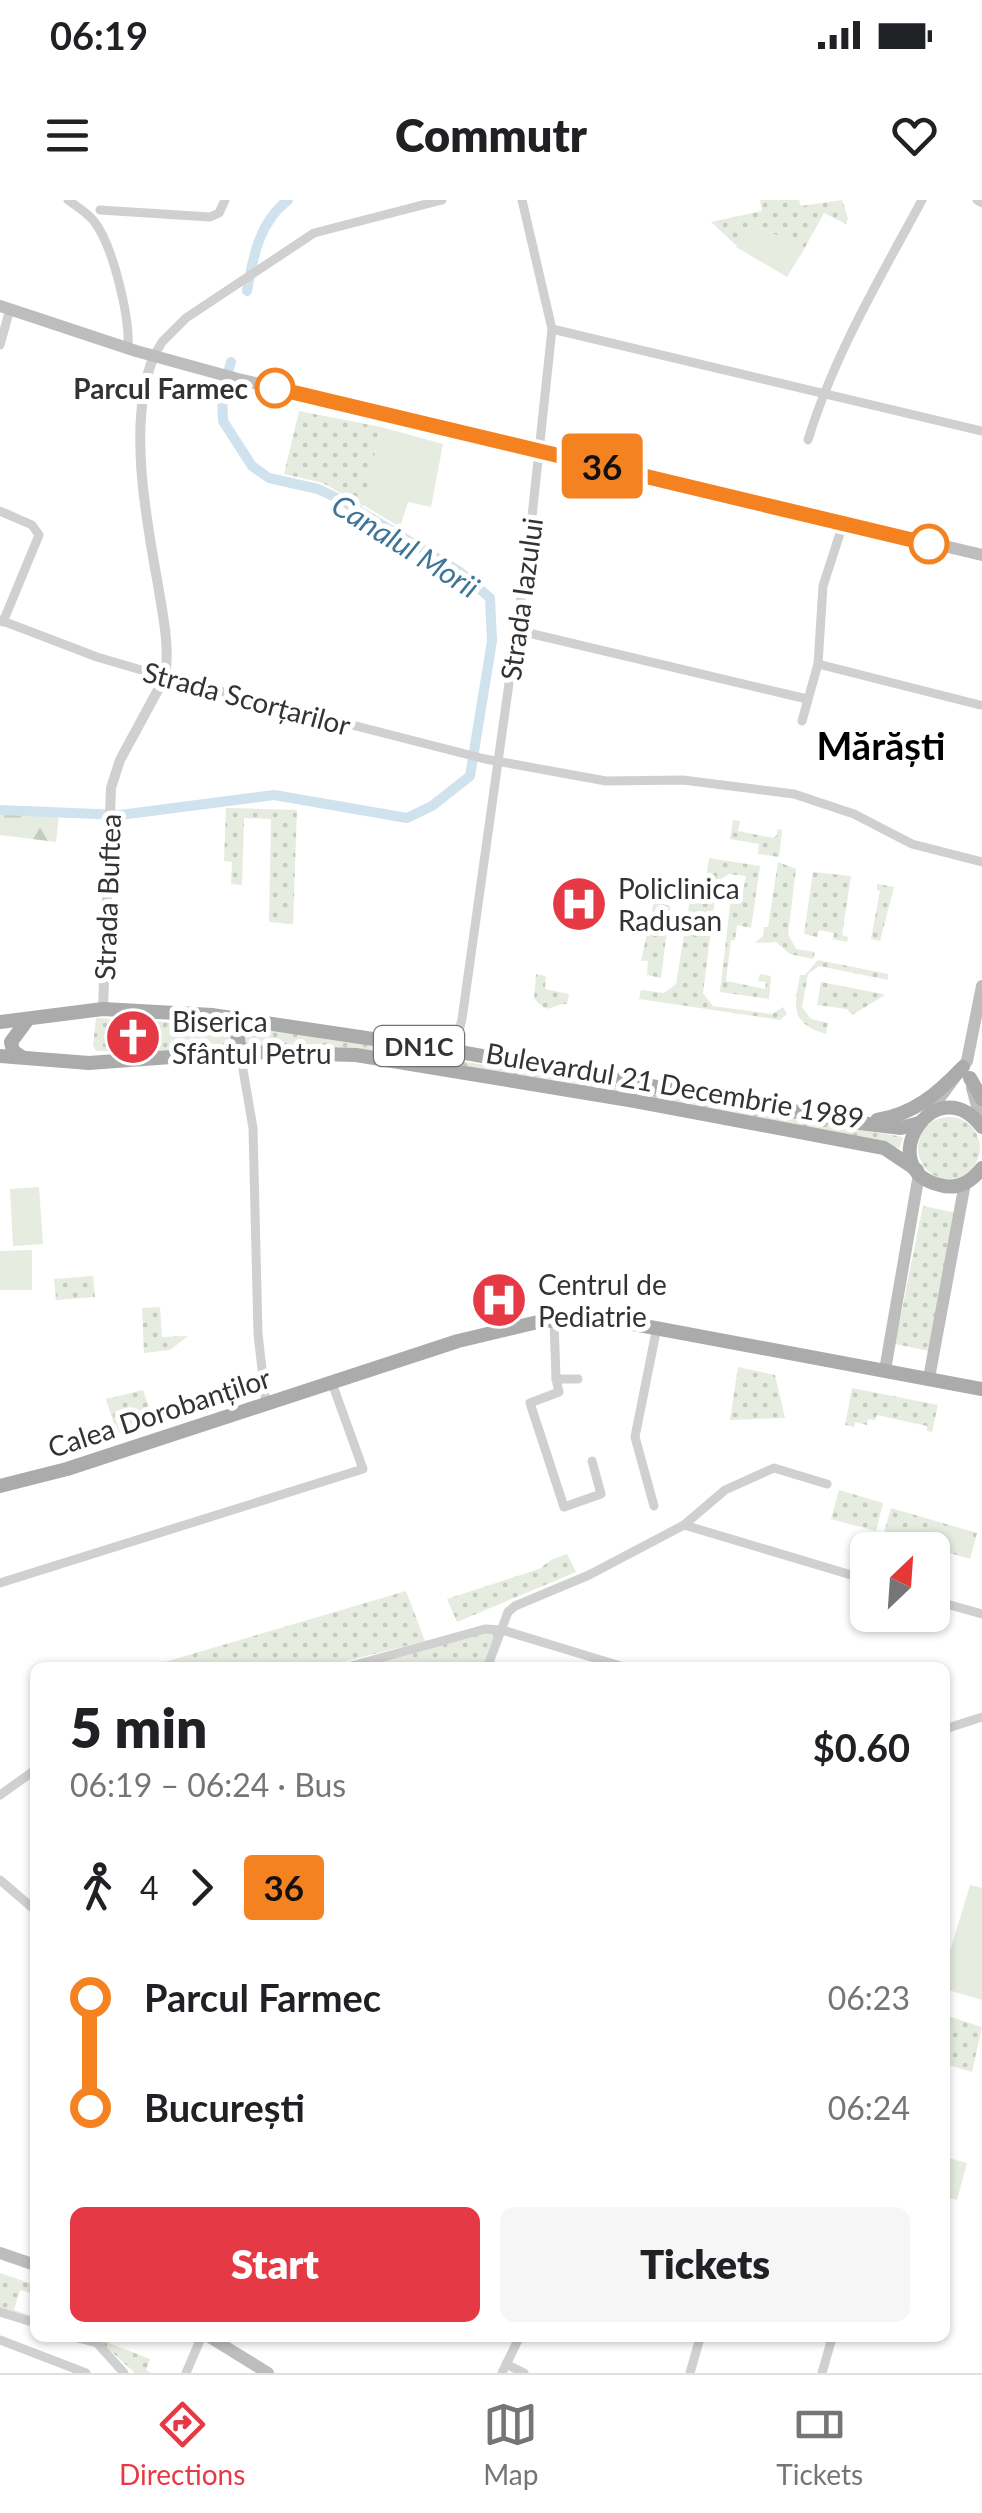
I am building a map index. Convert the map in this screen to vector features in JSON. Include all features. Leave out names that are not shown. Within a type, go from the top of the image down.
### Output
[{"type":"main road","points":[[5,307],[216,374],[982,555]]},
{"type":"main road","points":[[982,986],[967,1069],[982,1126]]},
{"type":"main road","name":"Bulevardul 21 Decembrie 1989","points":[[0,1022],[103,1009],[173,1011],[454,1051],[860,1123],[902,1128],[922,1119]]},
{"type":"main road","points":[[24,1058],[13,1051],[11,1042],[28,1019]]},
{"type":"main road","points":[[234,1019],[240,1052]]},
{"type":"main road","name":"Bulevardul 21 Decembrie 1989","points":[[0,1056],[90,1063],[240,1052],[384,1058],[884,1148],[918,1172]]},
{"type":"main road","points":[[967,1069],[982,1098]]},
{"type":"main road","points":[[885,1370],[918,1172],[910,1146],[922,1119],[967,1069]]},
{"type":"main road","points":[[860,1123],[890,1118],[925,1103],[967,1069]]},
{"type":"main road","name":"DN1C","points":[[922,1119],[953,1109],[971,1115],[982,1126]]},
{"type":"main road","points":[[929,1378],[965,1183],[981,1171]]},
{"type":"main road","name":"DN1C","points":[[918,1172],[938,1185],[965,1183]]},
{"type":"main road","name":"Calea Dorobanților","points":[[0,1486],[68,1469],[501,1329],[554,1320],[607,1319],[657,1327],[982,1389]]},
{"type":"main road","points":[[0,2253],[30,2263]]},
{"type":"main road","points":[[218,2342],[268,2373]]},
{"type":"street","points":[[68,200],[92,220],[112,262],[128,348]]},
{"type":"street","points":[[92,220],[102,205],[210,217],[219,212],[225,200]]},
{"type":"street","points":[[164,677],[165,628],[141,483],[145,382],[162,342],[186,318],[314,233],[412,203],[442,200]]},
{"type":"street","name":"Strada Iazului","points":[[454,1051],[462,1018],[516,630],[552,329],[522,200]]},
{"type":"street","points":[[808,440],[822,394],[922,200]]},
{"type":"street","points":[[0,344],[5,307]]},
{"type":"street","points":[[552,329],[982,431]]},
{"type":"street","points":[[0,511],[32,525],[39,535],[2,621]]},
{"type":"street","points":[[802,721],[818,664],[821,598],[842,524]]},
{"type":"street","name":"Strada Scorțarilor","points":[[2,621],[164,677],[498,762],[606,781],[683,780],[794,794],[854,814],[912,844],[982,862]]},
{"type":"street","points":[[516,630],[807,699]]},
{"type":"street","points":[[818,664],[980,705]]},
{"type":"street","name":"Strada Buftea","points":[[103,1009],[110,788],[120,760],[164,677]]},
{"type":"street","points":[[240,1052],[253,1128],[258,1334],[266,1404]]},
{"type":"street","points":[[554,1320],[559,1392],[530,1403],[564,1507],[601,1494],[592,1461]]},
{"type":"street","points":[[654,1506],[636,1437],[657,1327]]},
{"type":"street","points":[[556,1379],[578,1379]]},
{"type":"street","points":[[0,1583],[364,1469],[332,1383]]},
{"type":"street","points":[[489,1662],[508,1612],[515,1606],[588,1575],[684,1525],[724,1490],[774,1468],[827,1484]]},
{"type":"street","points":[[684,1525],[850,1575]]},
{"type":"street","points":[[950,1605],[982,1614]]},
{"type":"street","points":[[365,1662],[472,1631],[502,1630],[608,1662]]},
{"type":"street","points":[[950,1728],[982,1718]]},
{"type":"street","points":[[0,1795],[30,1774]]},
{"type":"street","points":[[0,1880],[30,1906]]},
{"type":"street","points":[[0,2312],[30,2321]]},
{"type":"street","points":[[0,2340],[86,2373]]},
{"type":"street","points":[[90,2342],[124,2373]]},
{"type":"street","points":[[186,2373],[199,2342]]},
{"type":"street","points":[[517,2342],[504,2369],[524,2373]]},
{"type":"street","points":[[690,2373],[699,2342]]},
{"type":"street","points":[[822,2373],[831,2342]]},
{"type":"green space","points":[[760,200],[799,200],[801,206],[842,200],[848,218],[846,224],[824,213],[803,251],[752,221],[737,246],[711,222],[762,211]]},
{"type":"green space","points":[[752,221],[803,251],[787,277],[736,247]]},
{"type":"green space","name":"Parcul Farmec","points":[[299,411],[381,427],[363,506],[323,483],[284,474]]},
{"type":"green space","points":[[381,427],[443,444],[431,507],[408,502],[400,527],[363,505]]},
{"type":"green space","points":[[226,808],[297,810],[293,924],[269,922],[271,819],[244,818],[242,885],[231,884],[232,862],[224,861]]},
{"type":"green space","points":[[0,813],[59,815],[56,842],[0,835]]},
{"type":"green space","points":[[733,820],[740,821],[738,831],[773,838],[777,829],[782,830],[779,857],[758,854],[759,844],[730,839]]},
{"type":"green space","points":[[709,858],[760,866],[751,928],[737,925],[726,981],[765,989],[766,982],[758,981],[760,974],[771,976],[769,999],[720,992],[732,889],[743,891],[746,876],[729,874],[717,882],[703,993],[713,1006],[772,1014],[783,1007],[787,1014],[780,1020],[639,999],[641,990],[664,993],[676,984],[690,899],[681,888],[660,884],[660,879],[705,886]]},
{"type":"green space","points":[[778,862],[796,869],[788,934],[796,949],[815,952],[813,959],[790,954],[776,942],[755,943],[763,936],[764,927],[768,927]]},
{"type":"green space","points":[[813,872],[851,876],[842,935],[848,937],[847,942],[833,939],[834,933],[819,930],[817,937],[804,934]]},
{"type":"green space","points":[[877,884],[894,887],[880,941],[871,939],[880,891]]},
{"type":"green space","points":[[654,902],[670,906],[661,978],[647,975],[648,961],[641,961]]},
{"type":"green space","points":[[818,960],[888,974],[888,980],[819,966],[808,974],[802,1007],[811,1019],[828,1023],[826,1034],[806,1025],[796,1005],[800,975],[805,975]]},
{"type":"green space","points":[[536,974],[546,976],[545,989],[569,994],[567,1004],[547,1008],[539,1004],[534,998]]},
{"type":"green space","points":[[821,982],[885,995],[852,1015],[847,1009],[817,1005]]},
{"type":"green space","points":[[96,1018],[221,1025],[230,1030],[233,1040],[227,1047],[164,1052],[96,1051]]},
{"type":"green space","points":[[240,1023],[903,1137],[900,1148],[377,1053],[328,1047],[243,1046]]},
{"type":"green space","points":[[949,1117],[971,1126],[980,1148],[971,1170],[949,1179],[927,1170],[918,1148],[927,1126]]},
{"type":"green space","points":[[39,1187],[43,1244],[13,1246],[10,1189]]},
{"type":"green space","points":[[923,1206],[957,1213],[929,1351],[895,1344]]},
{"type":"green space","points":[[32,1250],[32,1290],[0,1290],[0,1251]]},
{"type":"green space","points":[[93,1276],[95,1297],[56,1300],[54,1279]]},
{"type":"green space","points":[[160,1307],[162,1337],[188,1336],[170,1350],[144,1353],[142,1308]]},
{"type":"green space","points":[[738,1367],[775,1375],[785,1418],[730,1420]]},
{"type":"green space","points":[[852,1388],[938,1405],[932,1432],[927,1431],[927,1426],[877,1415],[875,1420],[868,1419],[867,1425],[845,1425]]},
{"type":"green space","points":[[143,1390],[154,1421],[117,1433],[106,1399]]},
{"type":"green space","points":[[839,1490],[883,1503],[876,1531],[831,1519]]},
{"type":"green space","points":[[891,1508],[977,1533],[970,1559],[950,1553],[950,1532],[884,1532]]},
{"type":"green space","points":[[936,1523],[973,1534],[967,1554],[950,1549],[950,1532],[933,1532]]},
{"type":"green space","points":[[567,1554],[576,1572],[457,1622],[447,1599],[539,1569]]},
{"type":"green space","points":[[406,1591],[425,1641],[343,1662],[165,1662]]},
{"type":"green space","points":[[502,1630],[489,1662],[366,1662],[448,1639]]},
{"type":"green space","points":[[970,1885],[982,1888],[982,2000],[950,1990],[950,1951]]},
{"type":"green space","points":[[950,2017],[982,2027],[972,2072],[950,2065]]},
{"type":"green space","points":[[950,2158],[967,2163],[957,2200],[950,2198]]},
{"type":"green space","points":[[0,2273],[30,2283],[30,2293],[20,2290],[14,2310],[30,2318],[0,2308]]},
{"type":"green space","points":[[95,2342],[109,2342],[150,2359],[146,2370],[151,2373],[135,2373]]},
{"type":"waterway","name":"Canalul Morii","points":[[247,291],[264,229],[288,200]]},
{"type":"waterway","name":"Canalul Morii","points":[[0,810],[120,815],[274,795],[407,818],[432,806],[470,776],[492,641],[490,598],[460,572],[341,500],[318,489],[269,478],[252,466],[223,421],[222,394],[231,362]]},
{"type":"bus line","name":"36","points":[[275,388],[929,544]]},
{"type":"place","name":"Parcul Farmec","points":[[275,388]]},
{"type":"place","name":"Policlinica Radusan","points":[[579,904]]},
{"type":"place","name":"Biserica Sfântul Petru","points":[[133,1037]]},
{"type":"place","name":"Centrul de Pediatrie","points":[[499,1300]]},
{"type":"district","name":"Mărăști","points":[[881,745]]}]
